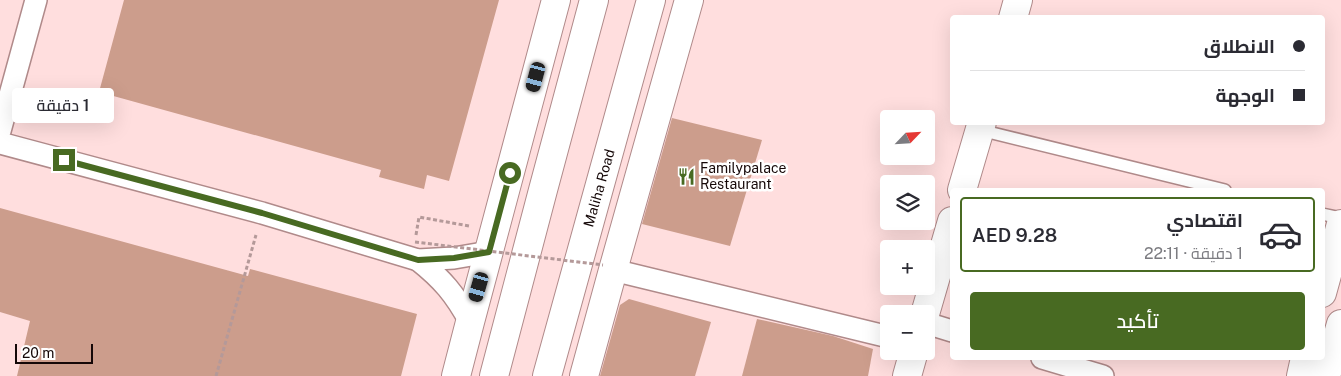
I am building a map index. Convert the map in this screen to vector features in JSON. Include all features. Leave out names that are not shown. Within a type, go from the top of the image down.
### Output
[{"type":"street","points":[[0,130],[36,0]]},
{"type":"street","points":[[456,376],[556,0]]},
{"type":"street","points":[[494,376],[594,0]]},
{"type":"street","name":"Maliha Road","points":[[547,376],[652,0]]},
{"type":"street","points":[[584,376],[608,267],[689,0]]},
{"type":"street","points":[[963,188],[981,126]]},
{"type":"street","points":[[0,143],[262,213],[416,251],[454,258],[492,242]]},
{"type":"street","points":[[1325,282],[1341,224]]},
{"type":"street","points":[[928,305],[950,228]]},
{"type":"street","points":[[416,251],[448,287],[460,303],[470,322]]},
{"type":"street","points":[[608,267],[880,335]]},
{"type":"street","points":[[1326,376],[1341,324]]},
{"type":"street","points":[[935,326],[950,330]]},
{"type":"street","points":[[907,376],[911,360]]},
{"type":"street","points":[[1049,360],[1104,376]]},
{"type":"street","points":[[1301,376],[1305,360]]},
{"type":"lane","points":[[981,126],[1217,188]]},
{"type":"lane","points":[[1325,215],[1341,218]]},
{"type":"path","points":[[216,376],[262,213]]},
{"type":"path","points":[[492,242],[419,217],[416,251],[608,267]]},
{"type":"building","points":[[124,0],[499,0],[449,181],[427,175],[424,189],[379,177],[381,170],[99,92]]},
{"type":"building","points":[[672,118],[762,140],[730,246],[642,224]]},
{"type":"building","points":[[0,208],[248,276],[250,269],[417,314],[401,376],[17,376],[30,321],[0,312]]},
{"type":"building","points":[[629,299],[711,322],[695,376],[600,376],[620,305]]},
{"type":"building","points":[[757,319],[833,336],[873,349],[868,376],[742,376]]},
{"type":"place","name":"Familypalace Restaurant","points":[[686,176]]},
{"type":"route","points":[[64,160],[262,213],[418,260],[454,258],[489,252],[510,173]]}]
